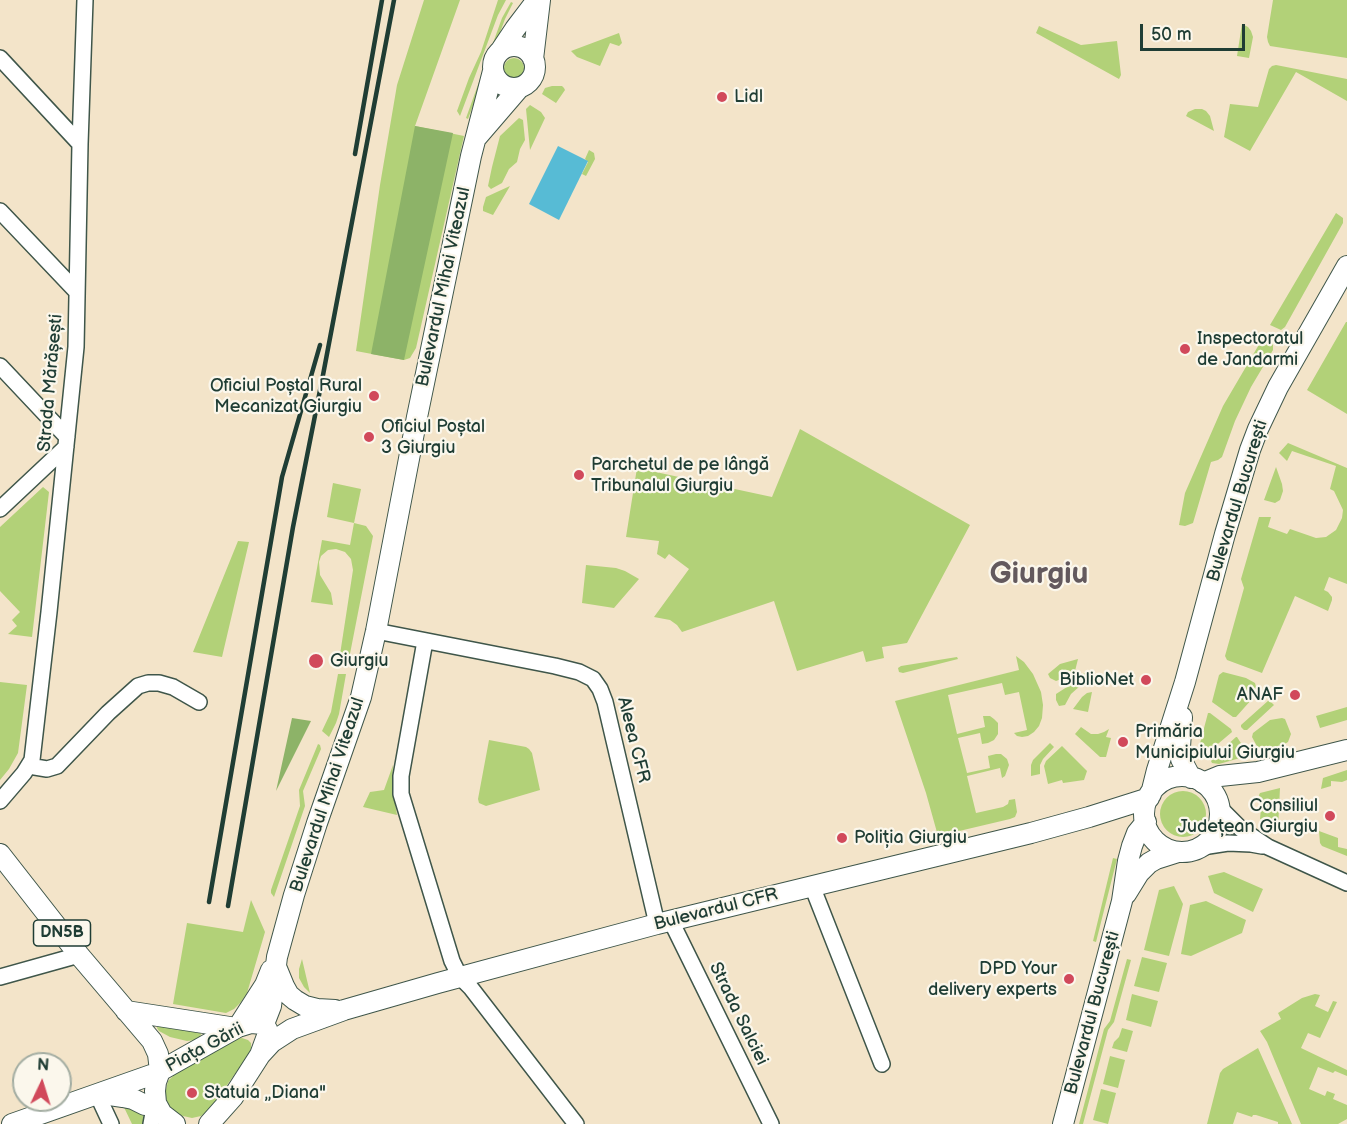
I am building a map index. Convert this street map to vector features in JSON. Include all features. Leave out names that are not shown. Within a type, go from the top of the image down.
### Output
[{"type":"main road","points":[[539,0],[533,59],[535,66],[531,79],[520,87],[509,88],[495,78],[494,60],[515,29],[539,0]]},
{"type":"main road","points":[[501,50],[513,46],[519,47],[525,49],[533,59]]},
{"type":"main road","name":"Bulevardul Mihai Viteazul","points":[[265,1026],[271,1006],[277,962],[294,895],[361,697],[475,140],[493,71]]},
{"type":"main road","name":"Bulevardul Mihai Viteazul","points":[[475,140],[520,87]]},
{"type":"main road","name":"Bulevardul București","points":[[1150,796],[1185,682],[1235,500],[1258,429],[1278,387],[1347,266]]},
{"type":"main road","name":"Bulevardul București","points":[[1185,682],[1180,754],[1183,763],[1197,780]]},
{"type":"main road","points":[[1197,780],[1212,792],[1219,805],[1218,827],[1202,847],[1190,851],[1169,850],[1150,834],[1145,820],[1146,805],[1160,784],[1179,777],[1197,780],[1258,772],[1347,750]]},
{"type":"main road","points":[[1219,805],[1233,787],[1258,772]]},
{"type":"main road","name":"Bulevardul CFR","points":[[260,1055],[282,1034],[344,1010],[664,923],[1089,818],[1150,796]]},
{"type":"main road","name":"Bulevardul CFR","points":[[1089,818],[1145,820]]},
{"type":"main road","name":"Bulevardul București","points":[[1063,1124],[1122,901],[1132,846],[1145,820]]},
{"type":"main road","name":"Bulevardul București","points":[[1122,901],[1144,868],[1156,860],[1178,852]]},
{"type":"main road","name":"DN5B","points":[[0,854],[154,1044],[159,1058],[159,1073]]},
{"type":"main road","points":[[277,962],[284,986],[295,1000],[317,1009],[344,1010]]},
{"type":"main road","name":"Bulevardul Mihai Viteazul","points":[[237,1028],[277,962]]},
{"type":"main road","name":"Bulevardul CFR","points":[[265,1026],[290,1018],[344,1010]]},
{"type":"main road","points":[[126,1011],[237,1028]]},
{"type":"main road","name":"Piața Gării","points":[[155,1112],[155,1091],[159,1073],[237,1028],[255,1023],[265,1026],[267,1036],[260,1055],[233,1097],[211,1124]]},
{"type":"main road","points":[[12,1124],[159,1073]]},
{"type":"main road","points":[[97,1094],[133,1099],[162,1114],[175,1124]]},
{"type":"street","name":"Strada Mărășești","points":[[0,801],[29,766],[34,752],[76,347],[85,0]]},
{"type":"street","points":[[0,58],[80,144]]},
{"type":"street","points":[[0,211],[77,292]]},
{"type":"street","points":[[0,366],[66,442],[0,509]]},
{"type":"street","name":"Aleea CFR","points":[[376,631],[555,666],[579,672],[593,679],[605,702],[664,923]]},
{"type":"street","points":[[425,641],[401,776],[401,794],[452,961],[460,977],[471,988],[576,1124]]},
{"type":"street","points":[[29,766],[47,769],[57,766],[108,713],[138,686],[159,683],[173,687],[199,702]]},
{"type":"street","points":[[1219,805],[1241,829],[1268,848],[1347,884]]},
{"type":"street","points":[[1202,847],[1240,843],[1268,848]]},
{"type":"street","points":[[812,886],[882,1064]]},
{"type":"street","name":"Strada Salciei","points":[[664,923],[771,1124]]},
{"type":"street","points":[[0,977],[80,955]]},
{"type":"street","points":[[97,1094],[111,1124]]},
{"type":"green space","points":[[424,0],[460,0],[415,126],[464,136],[416,348],[410,358],[404,360],[356,351],[397,85]]},
{"type":"green space","points":[[498,0],[506,0],[498,15],[460,116],[457,111],[481,52]]},
{"type":"green space","points":[[1273,0],[1347,0],[1347,58],[1270,46],[1267,37]]},
{"type":"green space","points":[[511,2],[513,3],[468,119],[466,118],[502,18]]},
{"type":"green space","points":[[1242,24],[1248,27],[1253,37],[1249,58],[1237,56]]},
{"type":"green space","points":[[1039,26],[1081,45],[1117,41],[1121,75],[1119,79],[1036,33]]},
{"type":"green space","points":[[619,33],[622,43],[619,46],[610,43],[600,66],[577,57],[571,51]]},
{"type":"green space","points":[[514,58],[521,61],[524,68],[521,75],[514,78],[507,75],[504,68],[507,61]]},
{"type":"green space","points":[[1276,65],[1347,79],[1347,101],[1296,72],[1250,151],[1224,137],[1230,104],[1258,107],[1269,69]]},
{"type":"green space","points":[[562,86],[565,90],[556,103],[542,94],[545,88]]},
{"type":"green space","points":[[530,105],[541,112],[545,118],[530,150],[526,109]]},
{"type":"green space","points":[[1195,109],[1206,111],[1210,116],[1214,131],[1186,116],[1188,112]]},
{"type":"green space","points":[[519,118],[523,120],[525,140],[517,162],[509,169],[502,183],[491,189],[488,186],[500,136]]},
{"type":"green space","points":[[415,126],[453,133],[404,360],[371,354]]},
{"type":"green space","points":[[589,150],[594,153],[595,159],[586,176],[582,174],[588,162],[585,159]]},
{"type":"green space","points":[[510,186],[493,215],[483,211],[486,197]]},
{"type":"green space","points":[[1336,213],[1343,218],[1343,223],[1285,327],[1281,330],[1270,325]]},
{"type":"green space","points":[[1347,322],[1347,414],[1307,390]]},
{"type":"green space","points":[[1264,336],[1271,341],[1273,350],[1251,387],[1222,457],[1211,462],[1193,523],[1185,526],[1179,525],[1185,493],[1223,406]]},
{"type":"green space","points":[[800,429],[970,525],[907,643],[882,647],[884,658],[866,662],[863,651],[797,671],[774,601],[682,632],[670,620],[654,617],[689,569],[669,554],[665,559],[657,554],[659,541],[626,537],[637,468],[772,497]]},
{"type":"green space","points":[[1288,443],[1347,468],[1347,584],[1329,577],[1324,590],[1332,597],[1328,611],[1295,596],[1262,673],[1227,660],[1225,656],[1244,588],[1241,579],[1259,517],[1271,517],[1268,527],[1287,534],[1290,529],[1316,538],[1326,537],[1336,530],[1343,510],[1334,491],[1330,489],[1336,466],[1292,451],[1287,461],[1279,453]]},
{"type":"green space","points":[[1276,467],[1283,491],[1280,500],[1275,503],[1264,500]]},
{"type":"green space","points":[[333,483],[361,489],[354,523],[327,517]]},
{"type":"green space","points":[[43,487],[49,492],[32,637],[8,634],[17,626],[12,620],[20,612],[0,591],[0,527]]},
{"type":"green space","points":[[354,523],[366,526],[373,536],[348,664],[339,661],[353,570],[351,559],[345,552],[336,549],[328,550],[321,556],[319,562],[320,575],[331,593],[333,605],[311,602],[322,540],[350,545]]},
{"type":"green space","points":[[238,541],[249,542],[222,657],[193,652]]},
{"type":"green space","points":[[586,565],[616,568],[639,579],[614,608],[582,603]]},
{"type":"green space","points":[[1016,656],[1033,674],[1041,692],[1043,705],[1039,726],[1028,736],[1017,736],[1014,733],[1027,730],[1019,692],[1005,695],[1002,683],[948,695],[957,734],[985,727],[983,716],[990,716],[998,723],[998,734],[988,743],[982,744],[980,733],[958,738],[967,773],[990,768],[988,756],[996,754],[1001,754],[1007,759],[1009,765],[1002,778],[1000,768],[967,776],[976,813],[1003,807],[1008,804],[1009,800],[1015,799],[1017,812],[1015,817],[938,836],[895,701],[1019,670]]},
{"type":"green space","points":[[957,657],[958,659],[903,673],[899,672],[898,668],[901,666]]},
{"type":"green space","points":[[1078,659],[1072,675],[1056,681],[1050,678],[1048,674],[1060,664]]},
{"type":"green space","points":[[1223,672],[1246,678],[1255,683],[1252,699],[1236,717],[1212,702],[1219,675]]},
{"type":"green space","points":[[1084,673],[1095,676],[1094,683],[1080,686],[1071,694],[1065,705],[1059,706],[1056,694],[1081,678]]},
{"type":"green space","points":[[338,674],[346,674],[339,714],[329,737],[322,731],[331,712]]},
{"type":"green space","points":[[0,682],[27,685],[18,753],[0,780]]},
{"type":"green space","points":[[1092,692],[1088,712],[1073,709],[1082,697]]},
{"type":"green space","points":[[1269,700],[1274,705],[1247,730],[1244,730],[1241,725]]},
{"type":"green space","points":[[1347,707],[1347,720],[1320,728],[1316,716]]},
{"type":"green space","points":[[1208,713],[1232,732],[1203,755],[1199,747]]},
{"type":"green space","points":[[292,718],[311,721],[276,791]]},
{"type":"green space","points":[[1285,719],[1291,734],[1288,742],[1263,752],[1259,750],[1252,737],[1253,733],[1270,720]]},
{"type":"green space","points":[[1081,727],[1091,734],[1098,734],[1109,729],[1106,737],[1111,738],[1106,757],[1100,757],[1075,734]]},
{"type":"green space","points":[[1236,737],[1248,754],[1247,756],[1219,764],[1212,763],[1213,758]]},
{"type":"green space","points":[[489,740],[529,749],[532,753],[540,790],[486,806],[479,803]]},
{"type":"green space","points":[[1050,743],[1054,747],[1043,759],[1040,774],[1031,776],[1033,760]]},
{"type":"green space","points":[[318,744],[321,749],[303,791],[305,806],[274,897],[271,890],[300,806],[299,790]]},
{"type":"green space","points":[[1062,746],[1087,771],[1084,780],[1063,783],[1062,780],[1048,784],[1044,766],[1046,761]]},
{"type":"green space","points":[[393,765],[392,785],[397,815],[363,807],[370,792],[384,790]]},
{"type":"green space","points":[[1347,770],[1347,780],[1331,781],[1331,786],[1321,789],[1323,778]]},
{"type":"green space","points":[[1280,788],[1278,828],[1260,819],[1259,795]]},
{"type":"green space","points":[[1183,791],[1192,792],[1200,797],[1205,805],[1205,823],[1200,831],[1192,836],[1183,837],[1174,836],[1166,831],[1161,823],[1160,814],[1161,805],[1166,797],[1174,792]]},
{"type":"green space","points":[[1319,831],[1338,838],[1338,847],[1347,849],[1347,856],[1322,846]]},
{"type":"green space","points":[[1113,858],[1117,859],[1096,942],[1093,941]]},
{"type":"green space","points":[[1224,872],[1263,889],[1253,912],[1214,893],[1208,876]]},
{"type":"green space","points":[[1174,886],[1183,904],[1169,956],[1144,950],[1159,890]]},
{"type":"green space","points":[[251,900],[265,932],[247,993],[241,1002],[226,1013],[173,1004],[187,923],[243,932]]},
{"type":"green space","points":[[1206,901],[1246,920],[1242,933],[1191,956],[1181,954],[1190,905]]},
{"type":"green space","points":[[1142,957],[1167,963],[1159,992],[1134,986]]},
{"type":"green space","points":[[302,959],[310,993],[299,978]]},
{"type":"green space","points":[[1127,959],[1131,960],[1114,1022],[1108,1030],[1083,1124],[1079,1124],[1104,1029],[1110,1021]]},
{"type":"green space","points":[[1132,994],[1158,1001],[1151,1027],[1126,1020]]},
{"type":"green space","points":[[1315,994],[1320,995],[1315,1006],[1328,1012],[1333,1001],[1337,1002],[1320,1038],[1308,1033],[1301,1048],[1347,1070],[1347,1076],[1318,1067],[1309,1089],[1325,1096],[1327,1091],[1335,1094],[1333,1099],[1347,1105],[1347,1119],[1338,1124],[1301,1124],[1267,1042],[1260,1031],[1281,1019],[1278,1013],[1302,998]]},
{"type":"green space","points":[[158,1024],[199,1031],[201,1034],[195,1040],[187,1041],[170,1037],[159,1031]]},
{"type":"green space","points":[[1122,1028],[1133,1031],[1127,1052],[1112,1048]]},
{"type":"green space","points":[[242,1038],[251,1043],[249,1054],[210,1109],[201,1116],[192,1118],[175,1113],[166,1098],[168,1081],[175,1074],[236,1039]]},
{"type":"green space","points":[[1258,1048],[1292,1124],[1278,1124],[1278,1122],[1256,1115],[1252,1117],[1237,1112],[1233,1124],[1207,1124],[1220,1073]]},
{"type":"green space","points":[[1110,1056],[1125,1060],[1118,1088],[1103,1084]]},
{"type":"green space","points":[[1101,1089],[1116,1093],[1108,1124],[1093,1120]]},
{"type":"green space","points":[[121,1101],[142,1113],[146,1124],[132,1124]]},
{"type":"water","points":[[558,146],[588,161],[559,220],[529,204]]},
{"type":"railway","points":[[355,154],[382,0]]},
{"type":"railway","points":[[228,906],[293,527],[394,0]]},
{"type":"railway","points":[[209,902],[282,477],[320,345]]},
{"type":"place","name":"Lidl","points":[[722,97]]},
{"type":"place","name":"Inspectoratul de Jandarmi","points":[[1185,349]]},
{"type":"place","name":"Oficiul Poștal Rural Mecanizat Giurgiu","points":[[374,396]]},
{"type":"place","name":"Oficiul Poștal 3 Giurgiu","points":[[369,437]]},
{"type":"place","name":"Parchetul de pe lângă Tribunalul Giurgiu","points":[[579,475]]},
{"type":"place","name":"Giurgiu","points":[[316,661]]},
{"type":"place","name":"BiblioNet","points":[[1146,680]]},
{"type":"place","name":"ANAF","points":[[1295,695]]},
{"type":"place","name":"Primăria Municipiului Giurgiu","points":[[1123,742]]},
{"type":"place","name":"Consiliul Județean Giurgiu","points":[[1330,816]]},
{"type":"place","name":"Poliția Giurgiu","points":[[842,838]]},
{"type":"place","name":"DPD Your delivery experts","points":[[1069,979]]},
{"type":"place","name":"Statuia ,,Diana\"","points":[[192,1093]]},
{"type":"district","name":"Giurgiu","points":[[1039,575]]}]
